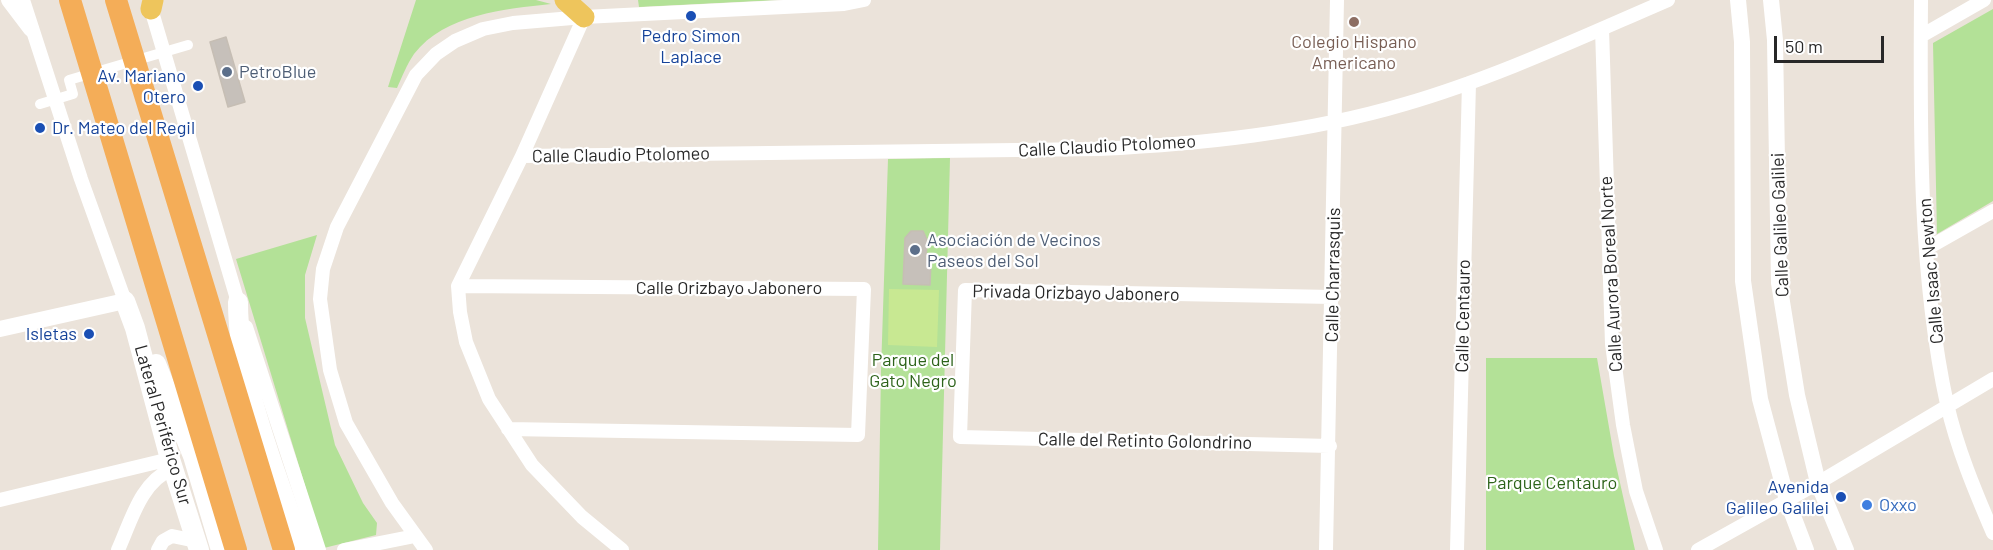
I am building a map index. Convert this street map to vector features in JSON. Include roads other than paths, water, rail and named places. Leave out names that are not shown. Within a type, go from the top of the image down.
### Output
[{"type":"highway","points":[[70,0],[236,550]]},
{"type":"highway","points":[[116,0],[284,550]]},
{"type":"main road","points":[[565,0],[584,17]]},
{"type":"main road","name":"Lateral Periférico Sur","points":[[125,301],[135,328],[171,463],[198,546]]},
{"type":"main road","points":[[238,302],[242,359],[302,550]]},
{"type":"main road","points":[[135,328],[152,356],[193,456],[221,550]]},
{"type":"street","points":[[9,0],[31,29]]},
{"type":"street","points":[[0,329],[125,301],[22,0]]},
{"type":"street","points":[[426,550],[360,452],[336,397],[320,299],[320,281],[328,249],[345,210],[416,75],[436,54],[455,41],[483,29],[584,17],[844,4],[864,0]]},
{"type":"street","name":"Calle Charrasquis","points":[[1326,550],[1333,297],[1337,0]]},
{"type":"street","name":"Calle Claudio Ptolomeo","points":[[522,156],[1111,149],[1190,143],[1335,120],[1405,105],[1469,83],[1668,0]]},
{"type":"street","name":"Calle Galileo Galilei","points":[[1738,0],[1742,42],[1743,281],[1760,399],[1786,500],[1806,550]]},
{"type":"street","name":"Calle Galileo Galilei","points":[[1771,0],[1775,40],[1779,283],[1797,395],[1818,483],[1846,550]]},
{"type":"street","name":"Calle Isaac Newton","points":[[1921,0],[1926,249],[1933,327],[1947,406],[1968,473],[1993,532]]},
{"type":"street","points":[[1921,36],[1984,0]]},
{"type":"street","points":[[151,3],[238,302],[319,550]]},
{"type":"street","points":[[584,17],[522,156],[458,286],[466,342],[489,399],[532,465],[612,548]]},
{"type":"street","name":"Calle Aurora Boreal Norte","points":[[1602,29],[1612,344],[1623,425],[1636,491],[1656,550]]},
{"type":"street","points":[[40,104],[73,94],[69,80],[188,45]]},
{"type":"street","name":"Calle Centauro","points":[[1457,550],[1469,83]]},
{"type":"street","points":[[1926,249],[1993,212]]},
{"type":"street","name":"Calle Orizbayo Jabonero","points":[[458,286],[864,289],[858,435],[508,429]]},
{"type":"street","name":"Privada Orizbayo Jabonero","points":[[960,437],[965,290],[1333,297]]},
{"type":"street","points":[[1698,550],[1818,483],[1993,379]]},
{"type":"street","name":"Calle del Retinto Golondrino","points":[[960,437],[1330,446]]},
{"type":"street","points":[[0,501],[171,463]]},
{"type":"street","points":[[118,550],[147,487],[171,463]]},
{"type":"street","points":[[158,550],[163,541],[172,536],[198,546]]},
{"type":"street","points":[[344,550],[415,536]]},
{"type":"place","name":"Pedro Simon Laplace","points":[[691,16]]},
{"type":"place","name":"Colegio Hispano Americano","points":[[1354,22]]},
{"type":"place","name":"PetroBlue","points":[[227,72]]},
{"type":"place","name":"Av. Mariano Otero","points":[[198,86]]},
{"type":"place","name":"Dr. Mateo del Regil","points":[[40,128]]},
{"type":"place","name":"Asociación de Vecinos Paseos del Sol","points":[[915,250]]},
{"type":"place","name":"Isletas","points":[[89,334]]},
{"type":"place","name":"Avenida Galileo Galilei","points":[[1841,497]]},
{"type":"place","name":"Oxxo","points":[[1867,505]]},
{"type":"park label","name":"Parque del Gato Negro","points":[[913,370]]},
{"type":"park label","name":"Parque Centauro","points":[[1552,483]]}]
